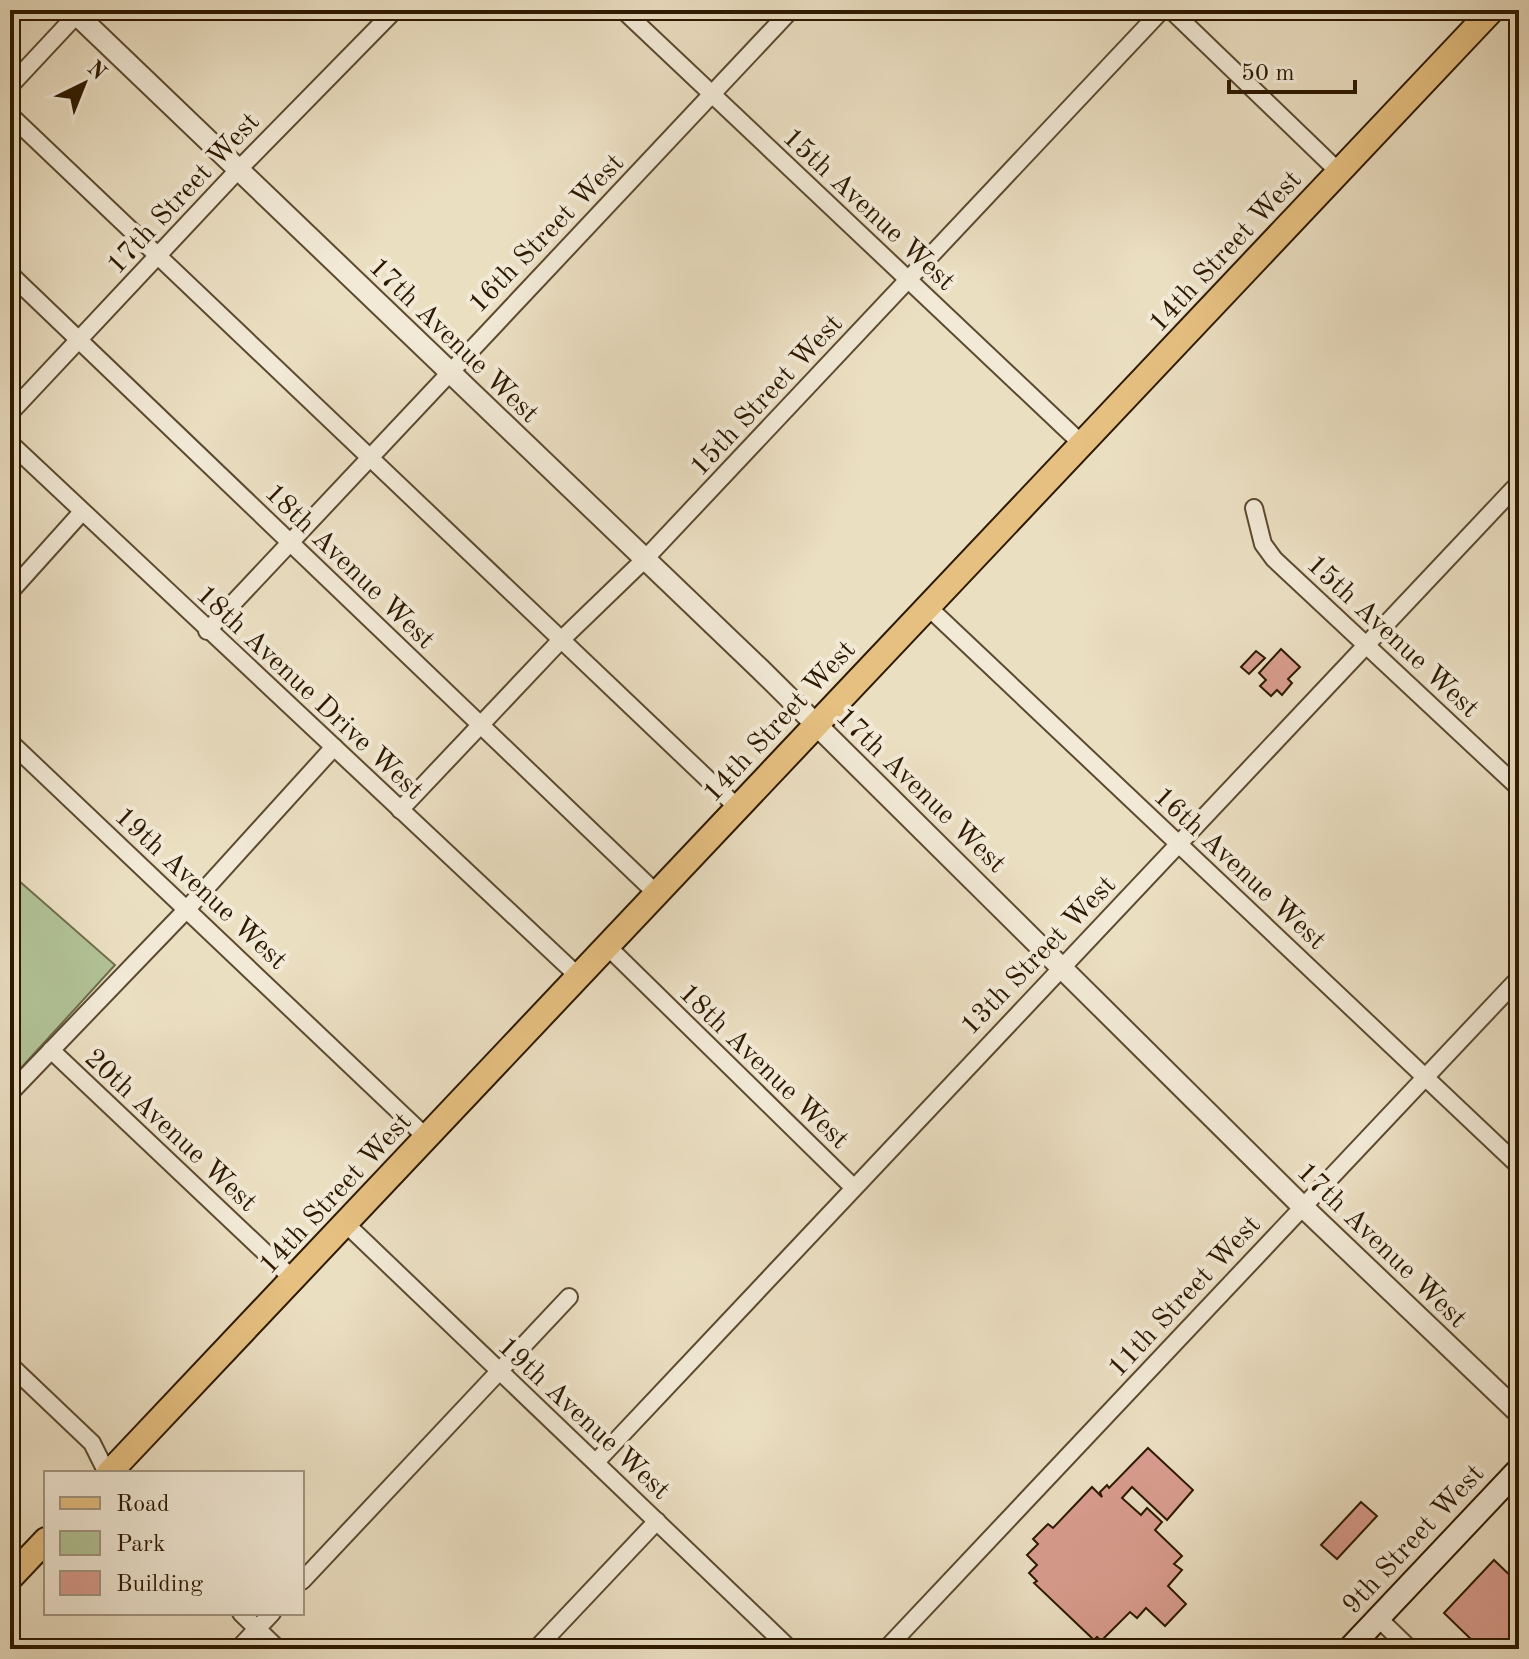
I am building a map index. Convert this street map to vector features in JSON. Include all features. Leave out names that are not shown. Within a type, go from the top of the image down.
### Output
[{"type":"main road","name":"14th Street West","points":[[110,1471],[1492,10]]},
{"type":"main road","name":"9th Street West","points":[[1349,1649],[1519,1469]]},
{"type":"main road","points":[[10,1578],[44,1542]]},
{"type":"street","name":"17th Street West","points":[[10,413],[239,169],[395,10]]},
{"type":"street","name":"15th Avenue West","points":[[623,10],[1082,444]]},
{"type":"street","name":"16th Street West","points":[[207,631],[448,371],[791,10]]},
{"type":"street","name":"15th Street West","points":[[400,810],[559,642],[645,559],[1162,10]]},
{"type":"street","points":[[1171,10],[1339,172]]},
{"type":"street","name":"17th Avenue West","points":[[77,12],[816,724],[1302,1206],[1519,1413]]},
{"type":"street","points":[[10,86],[77,12]]},
{"type":"street","points":[[10,115],[559,642],[737,807]]},
{"type":"street","name":"18th Avenue West","points":[[10,274],[656,893]]},
{"type":"street","name":"18th Avenue Drive West","points":[[10,443],[578,976]]},
{"type":"street","name":"13th Street West","points":[[596,1462],[1061,965],[1365,644],[1518,488]]},
{"type":"street","name":"15th Avenue West","points":[[1254,508],[1263,544],[1274,559],[1519,788]]},
{"type":"street","points":[[10,592],[82,512]]},
{"type":"street","name":"16th Avenue West","points":[[927,606],[1519,1166]]},
{"type":"street","name":"19th Avenue West","points":[[10,742],[427,1138]]},
{"type":"street","points":[[10,1093],[187,909],[334,747]]},
{"type":"street","name":"18th Avenue West","points":[[606,945],[853,1187]]},
{"type":"street","name":"11th Street West","points":[[886,1649],[1519,978]]},
{"type":"street","name":"20th Avenue West","points":[[51,1050],[293,1279]]},
{"type":"street","name":"19th Avenue West","points":[[345,1223],[790,1649]]},
{"type":"street","points":[[304,1579],[569,1297]]},
{"type":"street","points":[[10,1365],[92,1443],[107,1471]]},
{"type":"street","points":[[536,1649],[657,1521]]},
{"type":"street","points":[[243,1615],[278,1649]]},
{"type":"street","points":[[238,1649],[270,1615]]},
{"type":"street","points":[[1378,1618],[1410,1649]]},
{"type":"green space","points":[[10,873],[115,965],[10,1080]]},
{"type":"building","points":[[1281,649],[1300,667],[1288,679],[1292,683],[1282,695],[1277,690],[1271,696],[1260,686],[1266,680],[1259,673]]},
{"type":"building","points":[[1256,651],[1265,658],[1249,674],[1241,667]]},
{"type":"building","points":[[1148,1448],[1193,1490],[1167,1520],[1132,1487],[1122,1498],[1141,1515],[1147,1508],[1162,1522],[1155,1530],[1182,1556],[1174,1564],[1182,1570],[1168,1586],[1186,1604],[1165,1626],[1146,1608],[1137,1618],[1130,1612],[1101,1641],[1097,1637],[1094,1640],[1034,1583],[1037,1581],[1029,1573],[1037,1565],[1027,1555],[1038,1544],[1033,1539],[1048,1524],[1053,1528],[1092,1487],[1102,1497],[1100,1492],[1107,1485],[1109,1488]]},
{"type":"building","points":[[1361,1502],[1377,1516],[1337,1559],[1321,1545]]},
{"type":"building","points":[[1494,1560],[1519,1584],[1519,1649],[1481,1649],[1444,1613]]}]
